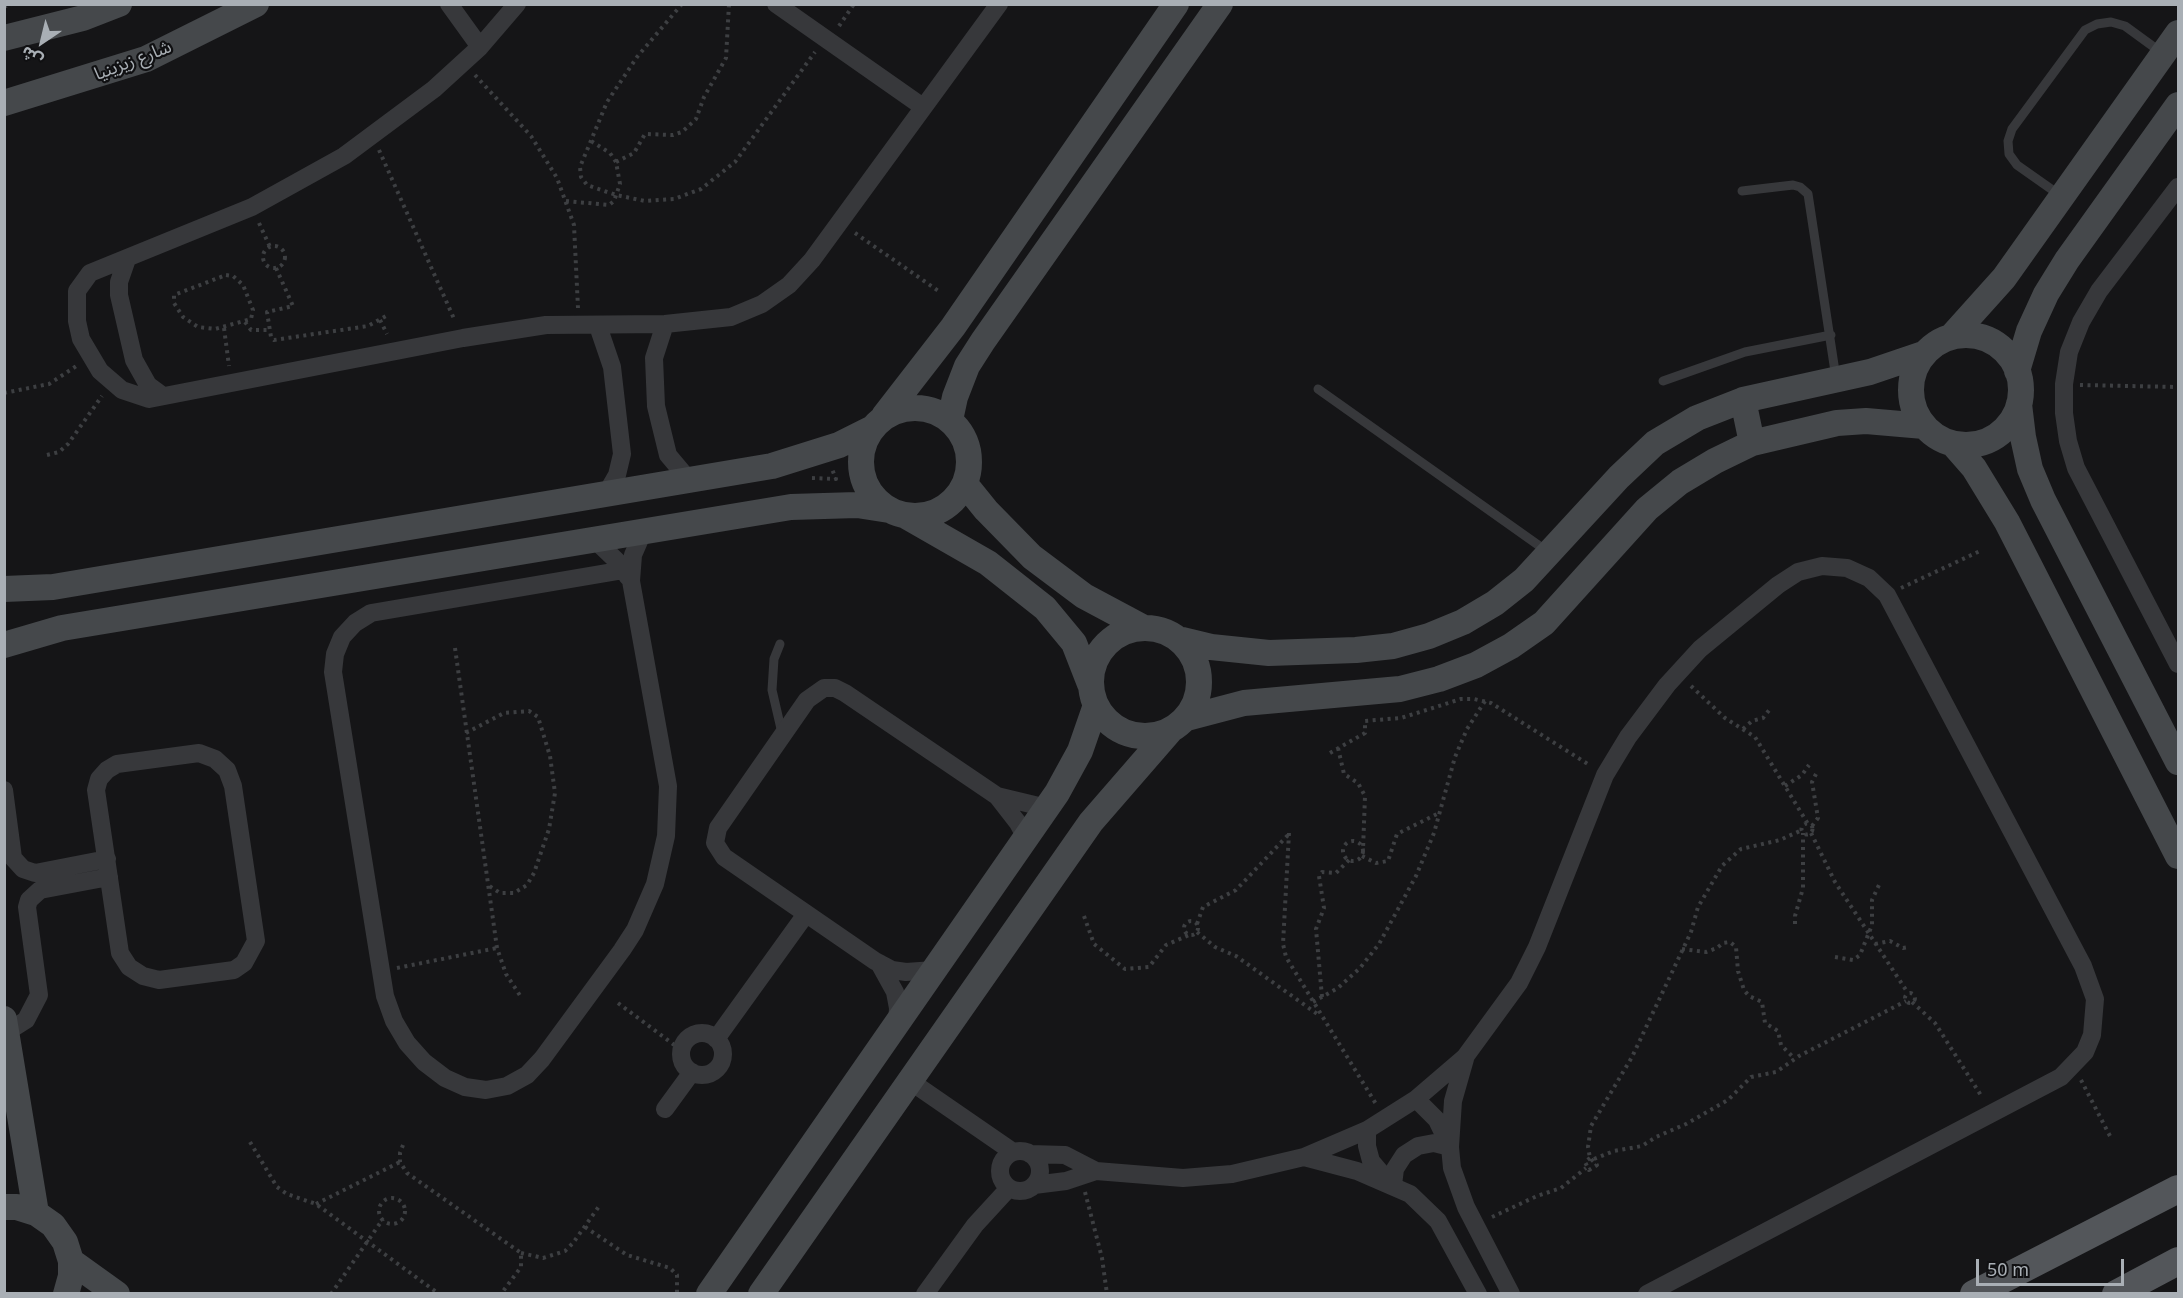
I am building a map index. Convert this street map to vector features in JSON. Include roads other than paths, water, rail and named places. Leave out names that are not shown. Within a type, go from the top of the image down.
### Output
[{"type":"main road","points":[[1974,1293],[2178,1189]]},
{"type":"main road","points":[[2116,1293],[2178,1261]]},
{"type":"street","points":[[4,38],[83,18],[119,4]]},
{"type":"street","points":[[207,30],[214,15],[214,4]]},
{"type":"street","name":"شارع زيزينيا","points":[[4,103],[146,59],[256,4]]},
{"type":"street","points":[[449,4],[480,47]]},
{"type":"street","points":[[776,4],[922,107]]},
{"type":"street","points":[[513,6],[464,63],[372,136],[314,175],[252,207],[90,273],[77,291],[76,321],[90,357],[112,383],[135,396],[149,399],[463,338],[546,325],[665,324],[731,317],[762,304],[789,285],[812,260],[999,4]]},
{"type":"street","points":[[1176,4],[953,327],[878,423],[863,446],[860,465],[865,483],[875,498],[988,563],[1045,608],[1074,643],[1093,695],[1109,722],[1127,734],[1149,736],[1244,703],[1400,688],[1439,679],[1511,646],[1544,623],[1647,509],[1680,482],[1715,461],[1752,443],[1837,423],[1866,421],[1924,426]]},
{"type":"street","points":[[950,420],[955,397],[967,366],[982,341],[1220,4]]},
{"type":"street","points":[[1951,337],[2004,278],[2178,33]]},
{"type":"street","points":[[2017,371],[2029,331],[2051,286],[2178,105]]},
{"type":"street","points":[[2178,187],[2099,291],[2081,322],[2069,352],[2064,384],[2064,412],[2068,441],[2076,468],[2178,664]]},
{"type":"street","points":[[127,258],[119,282],[119,295],[134,360],[148,385],[163,396]]},
{"type":"street","points":[[665,324],[654,358],[656,406],[668,455],[689,480]]},
{"type":"street","points":[[598,326],[612,367],[622,454],[617,476],[606,494]]},
{"type":"street","points":[[965,484],[993,518],[1032,557],[1084,596],[1142,627],[1164,630],[1182,640],[1211,647],[1269,653],[1393,646],[1429,636],[1463,622],[1495,603],[1524,580],[1592,505],[1654,443],[1697,418],[1743,400],[1870,372],[1923,354],[1936,344],[1951,337],[1967,335],[1983,338],[1998,345],[2009,357],[2017,371],[2021,387],[2019,404],[2023,437],[2030,469],[2043,500],[2178,762]]},
{"type":"street","points":[[1923,354],[1911,382],[1911,398],[1924,426],[1937,437],[1953,444],[1970,445],[1987,441],[2001,432],[2013,419],[2019,404]]},
{"type":"street","points":[[1743,400],[1752,443]]},
{"type":"street","points":[[4,589],[53,587],[689,480],[806,457],[878,423],[900,409],[918,407],[935,411],[950,420],[962,434],[968,450],[970,467],[965,484],[955,499],[941,510],[924,516],[857,505],[791,507],[62,628],[4,645]]},
{"type":"street","points":[[1953,444],[1974,468],[2007,522],[2178,856]]},
{"type":"street","points":[[627,575],[371,613],[355,623],[342,637],[335,654],[333,672],[385,996],[394,1021],[419,1056],[445,1078],[465,1087],[486,1090],[507,1086],[527,1075],[542,1059],[622,950],[639,922],[655,884],[663,852],[669,811],[668,786],[627,575],[643,532]]},
{"type":"street","points":[[595,540],[627,575]]},
{"type":"street","points":[[1088,1173],[1065,1155],[1022,1153],[1000,1165],[1002,1182],[1017,1191],[1088,1173],[1159,1177],[1208,1177],[1232,1174],[1304,1157],[1367,1130],[1416,1099],[1465,1057],[1508,1001],[1528,965],[1605,775],[1628,737],[1677,673],[1752,606],[1798,572],[1822,566],[1847,568],[1869,578],[1887,595],[2091,982],[2096,999],[2094,1026],[2085,1052],[2061,1077],[1647,1293]]},
{"type":"street","points":[[709,1293],[1047,808],[1080,751],[1093,695],[1093,663],[1104,645],[1121,632],[1142,627]]},
{"type":"street","points":[[761,1293],[1091,822],[1198,700],[1201,678],[1195,658],[1182,640]]},
{"type":"street","points":[[934,970],[906,972],[892,970],[879,963],[724,857],[715,843],[718,828],[814,693],[824,688],[835,688],[997,796],[1018,822],[1026,838]]},
{"type":"street","points":[[199,753],[215,759],[227,770],[233,786],[256,941],[252,953],[234,970],[159,980],[143,976],[129,967],[120,953],[108,868],[96,790],[99,779],[107,770],[117,765],[199,753]]},
{"type":"street","points":[[4,790],[14,858],[23,869],[35,873],[108,868]]},
{"type":"street","points":[[997,796],[1047,808]]},
{"type":"street","points":[[36,1213],[6,1026],[26,1020],[39,995],[40,986],[27,907],[29,900],[40,890],[108,868]]},
{"type":"street","points":[[716,1039],[806,914]]},
{"type":"street","points":[[879,963],[896,992],[897,1024]]},
{"type":"street","points":[[703,1033],[716,1039],[723,1052],[719,1066],[706,1074],[692,1072],[683,1063],[681,1050],[684,1043],[696,1034],[703,1033]]},
{"type":"street","points":[[1465,1057],[1453,1101],[1450,1148],[1457,1188],[1511,1293]]},
{"type":"street","points":[[665,1109],[692,1072]]},
{"type":"street","points":[[910,1081],[1022,1153],[1040,1169],[1034,1185]]},
{"type":"street","points":[[1416,1099],[1437,1120],[1450,1148]]},
{"type":"street","points":[[1367,1130],[1367,1146],[1371,1161],[1381,1175],[1425,1206],[1438,1221],[1478,1293]]},
{"type":"street","points":[[1393,1185],[1395,1169],[1404,1155],[1418,1146],[1434,1143],[1450,1148]]},
{"type":"street","points":[[1304,1157],[1357,1171],[1393,1185]]},
{"type":"street","points":[[925,1293],[975,1225],[1009,1188]]},
{"type":"street","points":[[4,1207],[17,1207],[36,1213],[53,1225],[59,1233],[65,1242],[71,1262],[71,1276],[66,1293]]},
{"type":"street","points":[[71,1262],[117,1293]]},
{"type":"lane","points":[[2062,197],[2013,159],[2008,141],[2012,129],[2085,30],[2097,24],[2111,22],[2125,26],[2164,54]]},
{"type":"lane","points":[[1742,191],[1793,185],[1800,187],[1808,194],[1836,378]]},
{"type":"lane","points":[[1663,381],[1745,352],[1831,335]]},
{"type":"lane","points":[[1318,389],[1549,553]]},
{"type":"lane","points":[[780,644],[774,659],[772,690],[783,736]]}]
